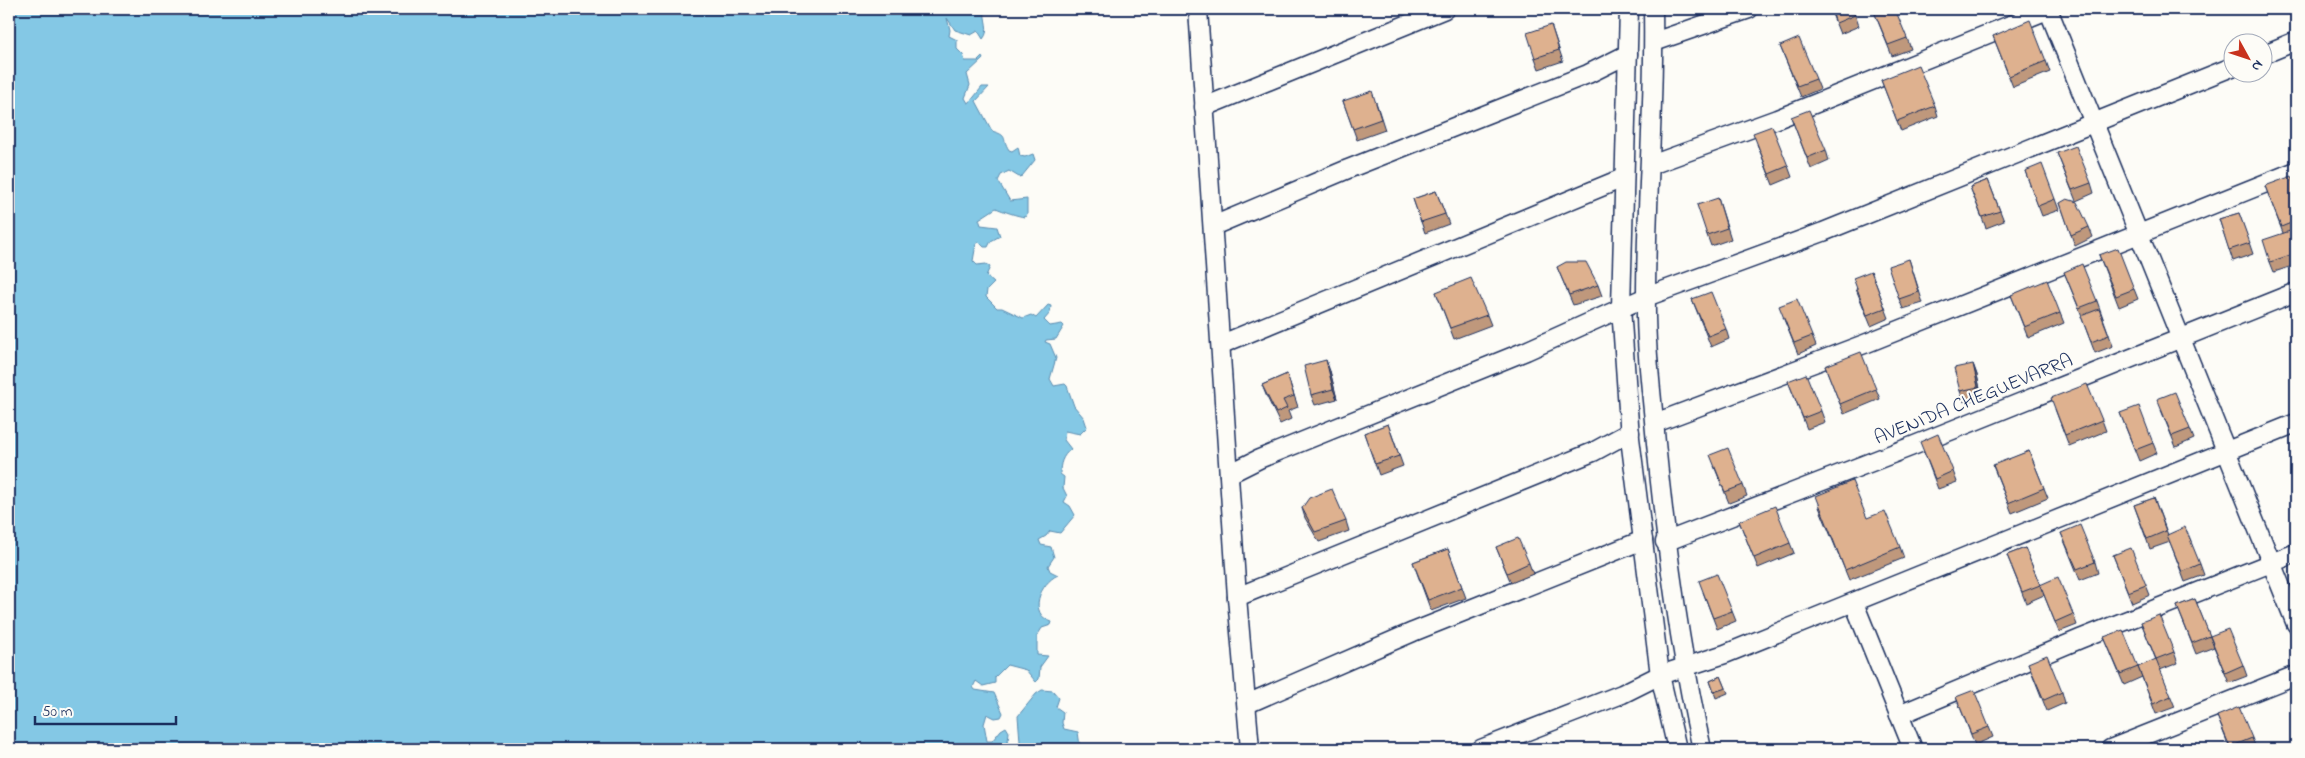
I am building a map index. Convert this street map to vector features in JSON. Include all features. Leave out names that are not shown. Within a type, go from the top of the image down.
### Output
[{"type":"street","points":[[1198,9],[1222,344],[1237,597],[1250,749]]},
{"type":"street","points":[[1204,108],[1445,9]]},
{"type":"street","points":[[1628,9],[1621,307],[1630,432],[1660,675],[1677,749]]},
{"type":"street","points":[[1653,9],[1654,42],[1646,297],[1654,423],[1666,542],[1685,666],[1702,749]]},
{"type":"street","points":[[1654,42],[1748,9]]},
{"type":"street","points":[[1651,165],[1777,119],[2049,9],[2296,624]]},
{"type":"street","points":[[2272,51],[2296,41]]},
{"type":"street","points":[[1213,226],[1348,169],[1588,74],[1628,54]]},
{"type":"street","points":[[1229,474],[1268,456],[1526,351],[1598,320],[1621,307],[1823,232],[2222,71]]},
{"type":"street","points":[[1654,423],[1867,343],[2296,171]]},
{"type":"street","points":[[1222,344],[1624,178]]},
{"type":"street","name":"AVENIDA CHEGUEVARRA","points":[[1666,542],[1910,447],[2296,292]]},
{"type":"street","points":[[1481,749],[1622,694],[1660,675],[1725,654],[1854,603],[2296,423]]},
{"type":"street","points":[[1237,597],[1593,452],[1630,432]]},
{"type":"street","points":[[1247,704],[1412,632],[1643,540]]},
{"type":"street","points":[[1899,715],[2080,639],[2296,554]]},
{"type":"street","points":[[1854,603],[1913,749]]},
{"type":"street","points":[[2110,749],[2296,675]]},
{"type":"water","points":[[9,9],[971,9],[977,13],[985,9],[987,28],[983,39],[978,31],[971,35],[955,30],[947,18],[950,30],[949,36],[957,40],[957,49],[963,55],[965,61],[978,61],[982,57],[983,59],[967,74],[970,85],[965,98],[968,103],[982,87],[989,87],[976,101],[992,131],[1003,136],[1009,150],[1012,151],[1018,147],[1020,156],[1025,157],[1033,154],[1035,160],[1022,176],[1019,177],[1009,171],[1001,175],[998,181],[1010,201],[1027,199],[1027,214],[1025,217],[996,208],[979,219],[981,225],[997,227],[1000,236],[991,241],[988,247],[984,247],[979,242],[976,244],[973,261],[977,265],[986,264],[990,267],[986,276],[994,283],[987,290],[986,297],[997,308],[1002,308],[1023,318],[1031,315],[1036,318],[1048,305],[1051,306],[1050,313],[1044,320],[1050,326],[1062,324],[1064,326],[1056,339],[1046,340],[1045,342],[1050,344],[1056,358],[1050,379],[1054,386],[1065,384],[1067,386],[1074,406],[1084,418],[1087,427],[1080,434],[1065,431],[1064,440],[1071,449],[1065,454],[1060,467],[1060,474],[1064,477],[1063,488],[1067,496],[1064,502],[1070,506],[1075,515],[1060,533],[1050,531],[1039,540],[1041,545],[1051,547],[1054,557],[1048,566],[1050,571],[1058,575],[1046,585],[1039,598],[1038,606],[1040,612],[1044,618],[1052,622],[1051,625],[1042,628],[1037,636],[1037,655],[1048,656],[1040,667],[1039,679],[1036,682],[1026,670],[1007,665],[995,677],[995,683],[983,686],[976,681],[973,687],[975,690],[994,693],[1003,713],[1001,717],[995,718],[987,714],[984,724],[987,741],[992,741],[1006,727],[1009,732],[1007,749],[9,749]]},
{"type":"water","points":[[1042,690],[1053,691],[1059,698],[1056,707],[1063,712],[1062,723],[1064,729],[1078,732],[1080,746],[1078,749],[1014,749],[1020,741],[1018,716],[1036,694]]},
{"type":"building","points":[[1831,9],[1853,9],[1855,15],[1836,23]]},
{"type":"building","points":[[1873,9],[1895,9],[1907,38],[1888,45]]},
{"type":"building","points":[[2030,20],[2046,61],[2009,76],[1993,36]]},
{"type":"building","points":[[1551,25],[1559,50],[1535,58],[1527,33]]},
{"type":"building","points":[[1799,38],[1816,79],[1797,86],[1780,46]]},
{"type":"building","points":[[1918,65],[1935,106],[1897,121],[1881,80]]},
{"type":"building","points":[[1372,91],[1381,119],[1353,129],[1343,101]]},
{"type":"building","points":[[1809,110],[1826,150],[1807,158],[1791,117]]},
{"type":"building","points":[[1772,126],[1788,166],[1769,174],[1753,133]]},
{"type":"building","points":[[2076,146],[2091,183],[2072,190],[2057,153]]},
{"type":"building","points":[[2042,164],[2055,199],[2038,206],[2025,171]]},
{"type":"building","points":[[2292,176],[2296,187],[2296,221],[2281,227],[2265,186]]},
{"type":"building","points":[[1988,180],[2000,211],[1982,217],[1970,187]]},
{"type":"building","points":[[1436,191],[1445,214],[1421,222],[1413,199]]},
{"type":"building","points":[[1718,198],[1727,228],[1707,235],[1697,205]]},
{"type":"building","points":[[2067,199],[2077,202],[2089,227],[2071,235],[2060,203]]},
{"type":"building","points":[[2239,213],[2250,243],[2229,250],[2219,219]]},
{"type":"building","points":[[2296,229],[2296,253],[2270,262],[2263,240]]},
{"type":"building","points":[[2118,248],[2134,289],[2116,296],[2099,255]]},
{"type":"building","points":[[1909,259],[1919,292],[1899,299],[1888,266]]},
{"type":"building","points":[[1566,262],[1586,262],[1598,285],[1569,295],[1557,267]]},
{"type":"building","points":[[2082,264],[2097,301],[2079,308],[2064,272]]},
{"type":"building","points":[[1871,271],[1885,308],[1867,315],[1853,278]]},
{"type":"building","points":[[1471,278],[1487,315],[1450,328],[1436,292]]},
{"type":"building","points":[[2047,280],[2060,313],[2024,327],[2011,295]]},
{"type":"building","points":[[1711,292],[1726,329],[1708,336],[1692,299]]},
{"type":"building","points":[[1797,299],[1812,336],[1794,343],[1779,306]]},
{"type":"building","points":[[2099,309],[2109,335],[2091,342],[2081,316]]},
{"type":"building","points":[[1861,352],[1876,389],[1840,404],[1825,366]]},
{"type":"building","points":[[1326,360],[1333,389],[1311,395],[1304,366]]},
{"type":"building","points":[[1973,364],[1978,387],[1960,391],[1954,368]]},
{"type":"building","points":[[1287,374],[1294,396],[1283,400],[1287,408],[1276,413],[1262,385]]},
{"type":"building","points":[[1806,374],[1821,411],[1803,418],[1788,381]]},
{"type":"building","points":[[2087,384],[2102,420],[2065,435],[2051,398]]},
{"type":"building","points":[[2175,392],[2190,429],[2172,436],[2157,399]]},
{"type":"building","points":[[2139,406],[2153,443],[2135,450],[2120,413]]},
{"type":"building","points":[[1388,424],[1399,456],[1375,464],[1364,433]]},
{"type":"building","points":[[1938,434],[1953,471],[1935,479],[1920,442]]},
{"type":"building","points":[[1728,448],[1743,485],[1725,492],[1710,455]]},
{"type":"building","points":[[2029,451],[2044,488],[2008,503],[1993,465]]},
{"type":"building","points":[[1852,481],[1867,518],[1885,511],[1900,547],[1845,570],[1816,496]]},
{"type":"building","points":[[2296,483],[2296,494],[2293,485]]},
{"type":"building","points":[[1332,489],[1346,521],[1315,532],[1302,508],[1309,498]]},
{"type":"building","points":[[2154,498],[2166,531],[2147,539],[2134,505]]},
{"type":"building","points":[[1775,506],[1790,543],[1754,558],[1739,521]]},
{"type":"building","points":[[2080,525],[2095,562],[2077,569],[2061,533]]},
{"type":"building","points":[[2185,527],[2200,564],[2182,572],[2167,535]]},
{"type":"building","points":[[1518,538],[1529,563],[1507,573],[1496,547]]},
{"type":"building","points":[[2025,548],[2040,585],[2022,592],[2007,555]]},
{"type":"building","points":[[2131,548],[2146,585],[2128,592],[2113,555]]},
{"type":"building","points":[[1448,549],[1462,587],[1428,600],[1413,562]]},
{"type":"building","points":[[1717,574],[1732,611],[1713,618],[1699,581]]},
{"type":"building","points":[[2058,577],[2073,614],[2055,622],[2040,585]]},
{"type":"building","points":[[2195,599],[2210,636],[2192,643],[2177,606]]},
{"type":"building","points":[[2159,615],[2174,652],[2156,659],[2141,622]]},
{"type":"building","points":[[2228,629],[2243,665],[2225,673],[2210,636]]},
{"type":"building","points":[[2123,630],[2138,667],[2120,674],[2104,637]]},
{"type":"building","points":[[2047,655],[2062,692],[2044,700],[2028,663]]},
{"type":"building","points":[[2156,659],[2171,696],[2153,704],[2138,667]]},
{"type":"building","points":[[1721,676],[1726,688],[1714,692],[1710,681]]},
{"type":"building","points":[[1974,690],[1989,727],[1971,734],[1956,697]]},
{"type":"building","points":[[2239,707],[2252,738],[2230,747],[2217,716]]}]
